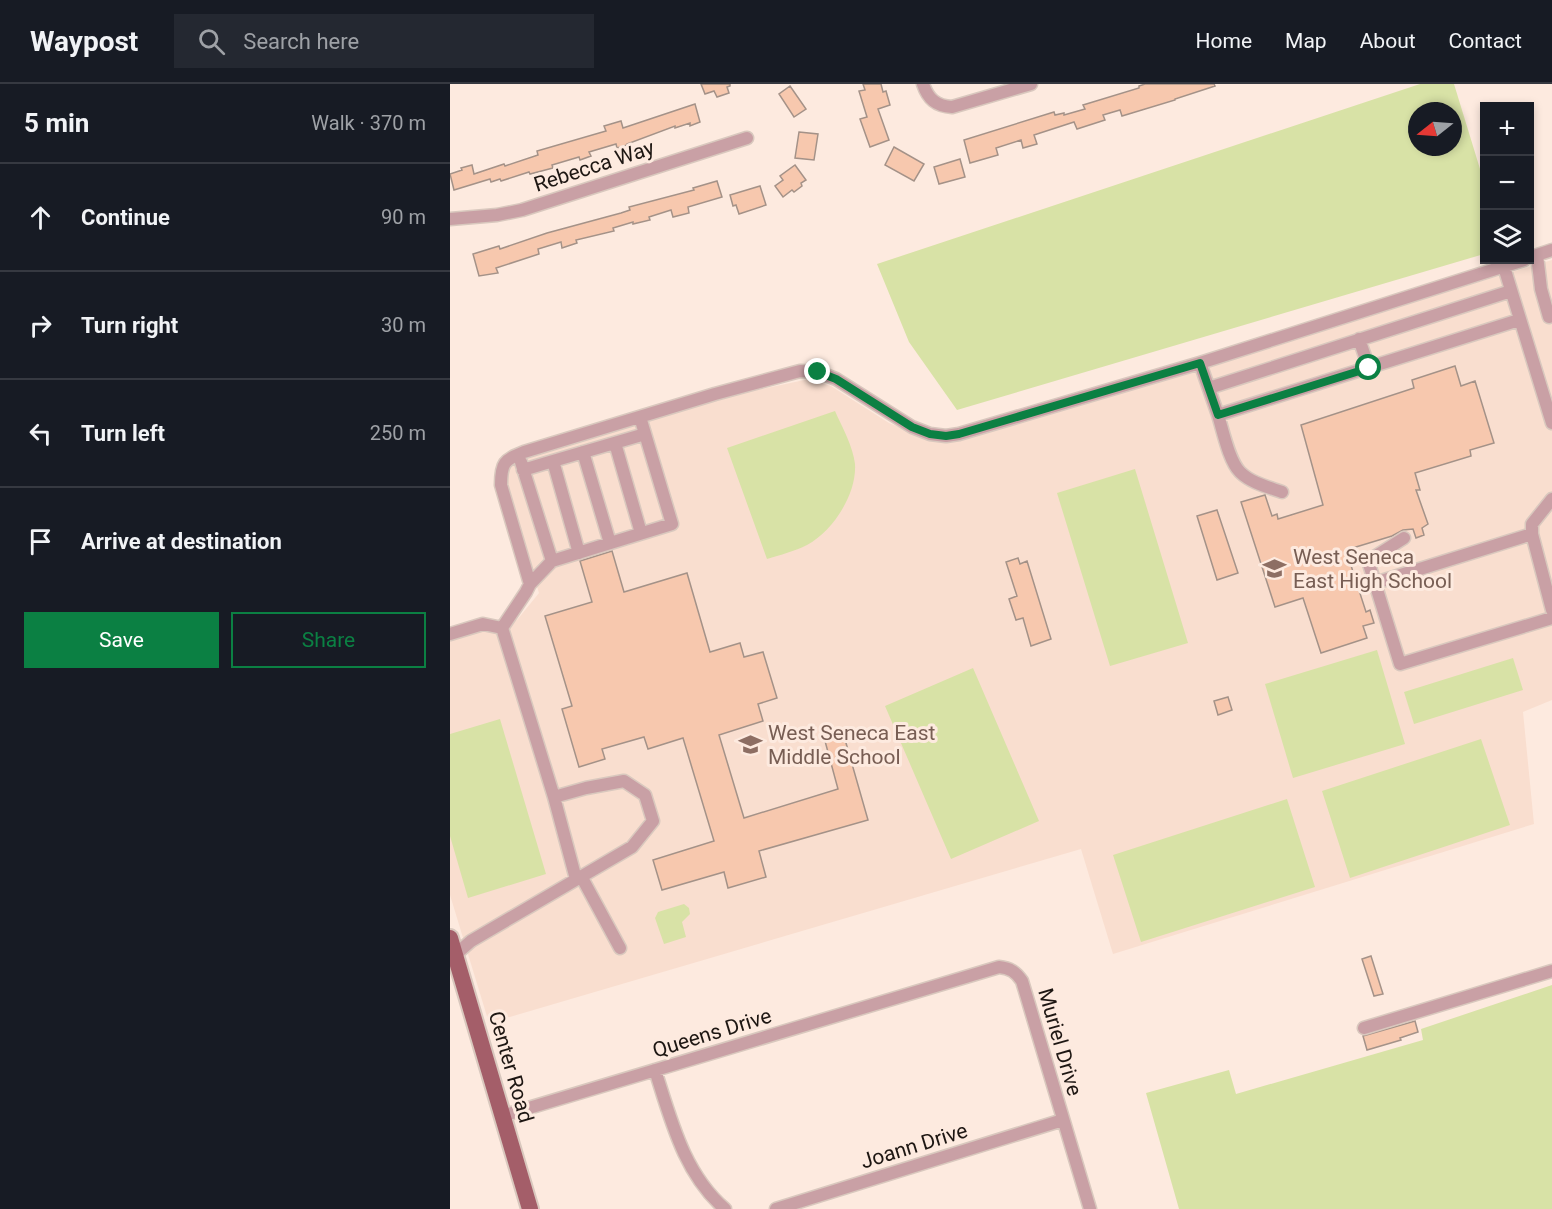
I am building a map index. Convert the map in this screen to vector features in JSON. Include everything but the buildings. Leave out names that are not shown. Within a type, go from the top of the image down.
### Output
[{"type":"main road","name":"Center Road","points":[[450,938],[530,1209]]},
{"type":"street","points":[[922,84],[930,99],[936,104],[952,107],[1030,84]]},
{"type":"street","name":"Rebecca Way","points":[[450,219],[497,215],[522,210],[747,138]]},
{"type":"street","points":[[1534,256],[1552,250]]},
{"type":"street","points":[[1534,258],[1547,287],[1549,317],[1552,316]]},
{"type":"street","points":[[530,584],[501,485],[503,464],[518,454],[800,371],[818,372],[836,379],[912,427],[930,434],[946,436],[959,434],[1200,363],[1513,264]]},
{"type":"street","points":[[1504,267],[1552,423]]},
{"type":"street","points":[[1209,388],[1511,291]]},
{"type":"street","points":[[1218,415],[1519,320]]},
{"type":"street","points":[[1359,339],[1369,368]]},
{"type":"street","points":[[1200,363],[1233,463],[1240,472],[1255,482],[1282,492]]},
{"type":"street","points":[[502,628],[530,584],[552,561],[672,524],[640,417]]},
{"type":"street","points":[[523,470],[645,434]]},
{"type":"street","points":[[615,443],[641,533]]},
{"type":"street","points":[[583,452],[610,543]]},
{"type":"street","points":[[518,454],[552,561]]},
{"type":"street","points":[[553,461],[579,553]]},
{"type":"street","points":[[1552,498],[1532,524],[1532,534],[1552,610]]},
{"type":"street","points":[[1375,583],[1532,534]]},
{"type":"street","points":[[1404,538],[1368,561],[1400,664],[1552,618]]},
{"type":"street","points":[[450,634],[483,624],[502,628]]},
{"type":"street","points":[[502,628],[578,878],[620,948]]},
{"type":"street","points":[[455,955],[471,941],[632,847],[653,821],[645,795],[624,781],[554,797]]},
{"type":"street","name":"Muriel Drive","points":[[932,988],[999,968],[1015,972],[1022,981],[1090,1209]]},
{"type":"street","points":[[1364,1028],[1552,971]]},
{"type":"street","name":"Queens Drive","points":[[502,1116],[932,988]]},
{"type":"street","points":[[656,1070],[682,1150],[705,1187],[725,1209]]},
{"type":"street","name":"Joann Drive","points":[[776,1209],[1063,1120]]},
{"type":"shaded area","points":[[1552,260],[1552,700],[1523,712],[1534,824],[1113,954],[1081,849],[489,1023],[450,895],[450,641],[517,620],[539,593],[503,477],[513,462],[733,395],[809,379],[831,386],[889,423],[918,435],[958,438]]},
{"type":"green space","points":[[1420,84],[1454,84],[1460,102],[1408,102],[1408,156],[1462,156],[1462,110],[1480,169],[1480,255],[957,410],[909,342],[877,264]]},
{"type":"green space","points":[[835,411],[854,457],[855,476],[848,499],[834,521],[817,539],[798,549],[767,559],[727,448]]},
{"type":"green space","points":[[1135,469],[1188,643],[1110,666],[1057,493]]},
{"type":"green space","points":[[1377,650],[1405,744],[1293,778],[1265,684]]},
{"type":"green space","points":[[1513,658],[1523,690],[1414,724],[1404,692]]},
{"type":"green space","points":[[973,668],[1039,821],[951,859],[885,706]]},
{"type":"green space","points":[[500,719],[546,874],[468,898],[450,836],[450,734]]},
{"type":"green space","points":[[1481,739],[1510,825],[1350,878],[1322,791]]},
{"type":"green space","points":[[1287,799],[1315,887],[1141,942],[1113,855]]},
{"type":"green space","points":[[684,904],[689,908],[690,914],[682,922],[686,937],[664,944],[655,918],[658,912]]},
{"type":"green space","points":[[1552,985],[1552,1209],[1179,1209],[1146,1093],[1229,1070],[1236,1094],[1423,1040],[1421,1029]]},
{"type":"place","name":"West Seneca East High School","points":[[1275,569]]},
{"type":"place","name":"West Seneca East Middle School","points":[[750,745]]},
{"type":"route","points":[[818,372],[836,379],[912,427],[930,434],[946,436],[1200,363],[1218,415],[1369,368]]}]
